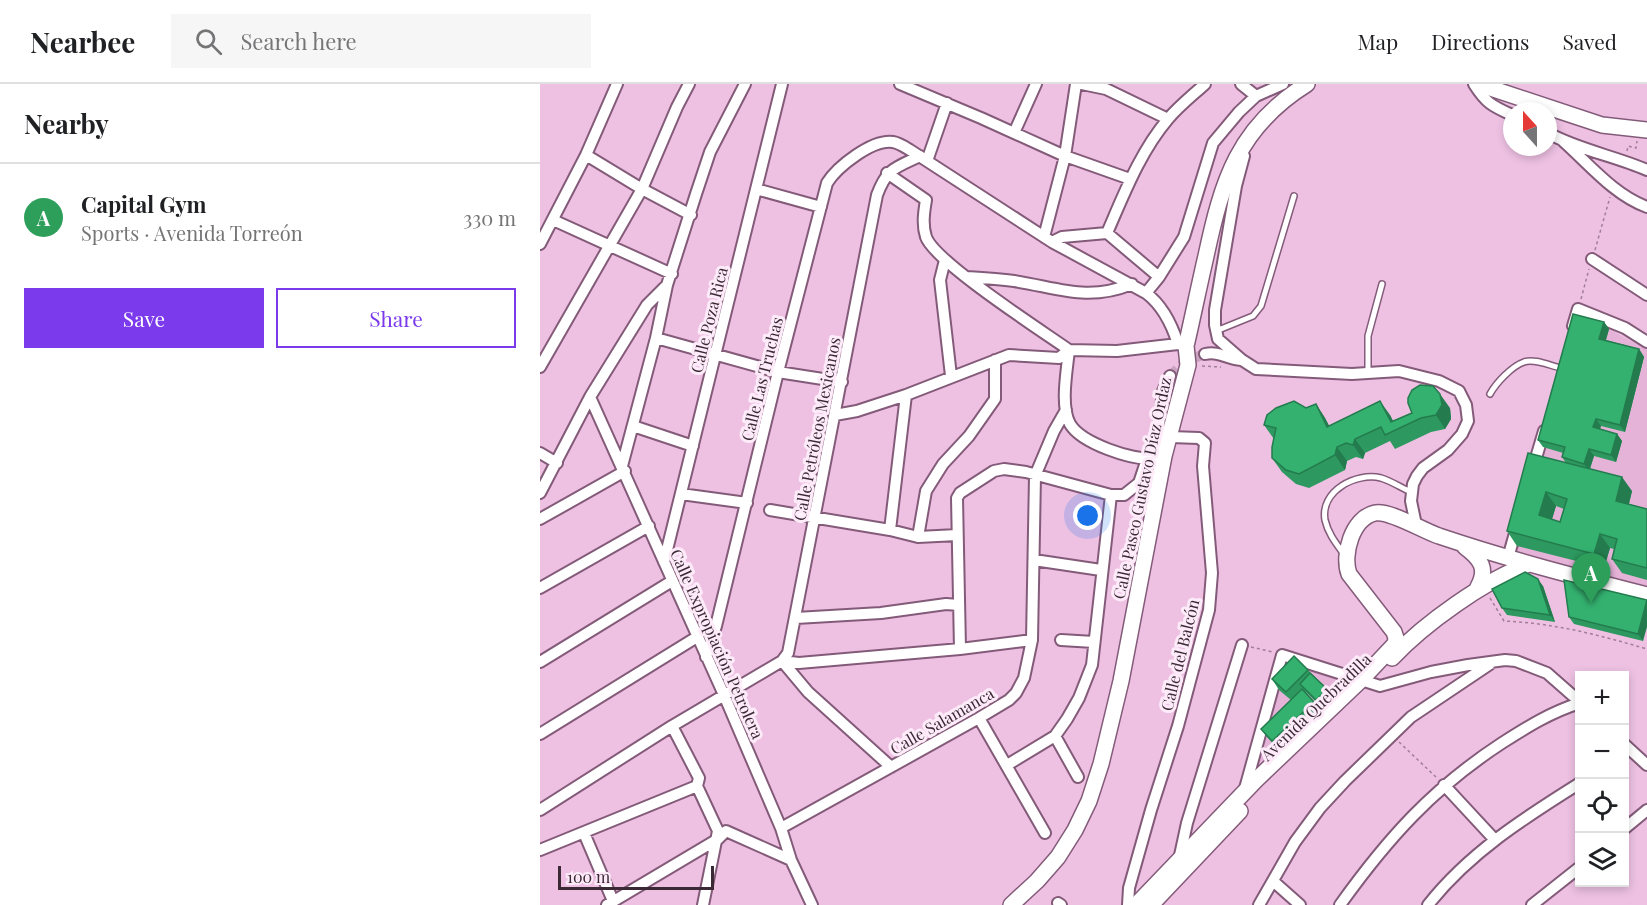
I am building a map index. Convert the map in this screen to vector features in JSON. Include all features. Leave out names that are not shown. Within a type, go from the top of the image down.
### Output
[{"type":"street","points":[[540,244],[586,155],[617,84]]},
{"type":"street","points":[[540,367],[642,189],[689,84]]},
{"type":"street","points":[[540,519],[623,469],[668,285],[710,152],[745,84]]},
{"type":"street","name":"Calle Poza Rica","points":[[664,562],[782,84]]},
{"type":"street","points":[[900,84],[1065,156],[1131,179]]},
{"type":"street","points":[[1014,133],[1036,84]]},
{"type":"street","points":[[1048,239],[1065,156],[1076,84]]},
{"type":"street","points":[[1082,84],[1106,89],[1168,119]]},
{"type":"street","points":[[1107,233],[1131,179],[1168,119],[1205,84]]},
{"type":"street","points":[[1241,84],[1256,96]]},
{"type":"street","points":[[1146,292],[1159,277],[1184,237],[1213,143],[1256,96],[1283,84]]},
{"type":"street","name":"Calle Paseo Gustavo Díaz Ordaz","points":[[1011,905],[1058,857],[1076,830],[1089,801],[1101,764],[1121,681],[1164,456],[1188,365],[1182,345],[1220,195],[1227,176],[1252,133],[1274,108],[1307,84]]},
{"type":"street","points":[[1476,84],[1484,99],[1503,111]]},
{"type":"street","points":[[1476,84],[1602,125],[1647,130]]},
{"type":"street","points":[[923,159],[947,103]]},
{"type":"street","points":[[1252,133],[1236,186],[1215,310],[1218,339],[1249,366],[1262,370],[1368,373],[1399,371],[1439,381],[1459,391],[1466,405],[1468,421],[1462,434],[1448,450],[1423,468],[1417,476],[1411,492],[1416,525]]},
{"type":"street","points":[[1557,138],[1647,170]]},
{"type":"street","points":[[1563,141],[1633,202],[1647,207]]},
{"type":"street","name":"Calle Las Truchas","points":[[706,657],[716,626],[778,372],[828,183],[834,173],[868,148],[889,142],[895,142],[923,159]]},
{"type":"street","points":[[586,155],[691,215]]},
{"type":"street","points":[[923,159],[1048,239],[1146,292],[1154,299],[1182,345],[1117,351],[1069,350],[966,277],[945,260],[927,239],[924,224],[926,200],[888,173],[897,166],[923,159]]},
{"type":"street","name":"Calle Petróleos Mexicanos","points":[[782,662],[788,653],[796,618],[878,195],[888,173]]},
{"type":"street","points":[[756,189],[821,207]]},
{"type":"street","points":[[553,220],[672,274]]},
{"type":"street","points":[[1048,239],[1107,233],[1159,277]]},
{"type":"street","points":[[1592,259],[1647,295]]},
{"type":"street","points":[[945,260],[940,280],[951,376]]},
{"type":"street","points":[[966,277],[1014,281],[1082,293],[1112,292],[1132,284]]},
{"type":"street","points":[[540,493],[558,463],[590,397],[646,305],[668,285]]},
{"type":"street","points":[[1570,339],[1578,309],[1625,328],[1647,342]]},
{"type":"street","points":[[656,338],[778,372],[842,382]]},
{"type":"street","points":[[834,415],[857,411],[906,395],[951,376],[1013,355],[1059,358],[1069,350]]},
{"type":"street","points":[[1069,350],[1066,410],[1071,425],[1103,448],[1136,458],[1164,456]]},
{"type":"street","points":[[1205,354],[1216,352],[1228,359],[1242,360]]},
{"type":"street","points":[[918,537],[926,491],[943,464],[969,436],[995,399],[995,360]]},
{"type":"street","points":[[1164,456],[1157,442],[1163,391],[1170,376]]},
{"type":"street","points":[[890,530],[906,395]]},
{"type":"street","name":"Calle Expropiación Petrolera","points":[[590,397],[724,695],[781,828],[790,860],[812,905]]},
{"type":"street","name":"Calle Salamanca","points":[[781,828],[979,718],[1009,700],[1016,693],[1024,678],[1032,640],[1035,476],[1054,431],[1066,410]]},
{"type":"street","points":[[1529,482],[1540,462],[1547,420]]},
{"type":"street","points":[[633,426],[693,446]]},
{"type":"street","name":"Calle del Balcón","points":[[1128,905],[1129,888],[1178,726],[1209,610],[1212,573],[1203,466],[1205,443],[1199,438],[1170,437]]},
{"type":"street","points":[[540,453],[558,463]]},
{"type":"street","points":[[960,649],[957,498],[973,483],[993,471],[1004,469],[1026,472],[1111,495],[1124,495],[1139,483],[1145,465],[1164,456]]},
{"type":"street","points":[[681,494],[747,503]]},
{"type":"street","points":[[1007,765],[1055,736],[1079,698],[1092,665],[1111,495]]},
{"type":"street","points":[[770,510],[890,530],[918,537],[957,535]]},
{"type":"street","points":[[1346,557],[1347,548],[1355,531],[1368,516],[1385,512],[1435,535],[1459,543],[1647,595]]},
{"type":"street","points":[[1481,587],[1508,558],[1520,515]]},
{"type":"street","points":[[540,588],[649,526]]},
{"type":"street","points":[[1459,543],[1475,554],[1481,563],[1483,578],[1481,587]]},
{"type":"street","name":"Avenida Quebradilla","points":[[1136,905],[1284,751],[1365,682],[1396,641],[1394,633],[1349,574],[1346,557]]},
{"type":"street","points":[[1034,560],[1101,570]]},
{"type":"street","name":"Avenida Quebradilla","points":[[1151,905],[1214,840],[1272,773],[1403,646],[1481,587],[1529,564]]},
{"type":"street","points":[[540,662],[672,581]]},
{"type":"street","points":[[796,618],[882,613],[959,604]]},
{"type":"street","points":[[540,734],[697,637]]},
{"type":"street","points":[[540,810],[672,726],[782,662],[799,663],[960,649],[1032,640]]},
{"type":"street","points":[[1061,640],[1094,642]]},
{"type":"street","points":[[1179,860],[1187,823],[1242,645]]},
{"type":"street","points":[[1244,792],[1282,655],[1380,686],[1431,672],[1496,661],[1516,661],[1547,673],[1575,698]]},
{"type":"street","points":[[1259,905],[1295,842],[1320,808],[1411,717],[1496,661]]},
{"type":"street","points":[[782,662],[808,692],[891,767]]},
{"type":"street","points":[[1340,905],[1389,840],[1444,785],[1532,723],[1575,705]]},
{"type":"street","points":[[979,718],[1045,833]]},
{"type":"street","points":[[672,726],[699,778],[697,786],[718,831],[722,835],[790,860]]},
{"type":"street","points":[[1055,736],[1078,777]]},
{"type":"street","points":[[1630,756],[1647,765]]},
{"type":"street","points":[[1444,785],[1496,840]]},
{"type":"street","points":[[540,850],[697,786]]},
{"type":"street","points":[[1428,905],[1444,884],[1496,840],[1575,786]]},
{"type":"street","points":[[1629,825],[1647,810]]},
{"type":"street","points":[[584,833],[610,903],[722,835]]},
{"type":"street","points":[[703,905],[722,835]]},
{"type":"street","points":[[1532,905],[1575,871]]},
{"type":"street","points":[[1273,880],[1300,905]]},
{"type":"lane","points":[[1216,331],[1253,316],[1261,306],[1294,196]]},
{"type":"lane","points":[[1368,373],[1368,336],[1383,284]]},
{"type":"lane","points":[[1490,394],[1497,382],[1525,361],[1534,361],[1561,369]]},
{"type":"lane","points":[[1346,557],[1330,535],[1325,518],[1325,505],[1340,486],[1358,478],[1380,478],[1411,492]]},
{"type":"path","points":[[1578,309],[1613,186]]},
{"type":"path","points":[[1188,365],[1222,367]]},
{"type":"path","points":[[1481,587],[1504,621],[1538,622],[1592,633],[1647,649]]},
{"type":"path","points":[[1242,645],[1282,655]]},
{"type":"path","points":[[1392,736],[1444,785]]},
{"type":"shaded area","points":[[1578,321],[1609,329],[1647,350],[1647,587],[1514,553]]},
{"type":"shaded area","points":[[1288,663],[1350,680],[1260,767],[1254,761]]},
{"type":"building","points":[[1573,314],[1604,322],[1599,339],[1639,349],[1620,425],[1596,419],[1593,427],[1617,434],[1611,455],[1589,449],[1584,464],[1562,457],[1565,447],[1538,440]]},
{"type":"building","points":[[1420,385],[1433,386],[1440,394],[1442,405],[1436,415],[1421,418],[1385,435],[1381,427],[1355,439],[1353,445],[1346,443],[1337,447],[1335,455],[1299,474],[1286,470],[1272,458],[1276,428],[1264,425],[1267,415],[1276,408],[1294,401],[1306,408],[1316,404],[1327,427],[1380,401],[1391,422],[1412,413],[1408,398],[1412,390]]},
{"type":"building","points":[[1528,453],[1622,477],[1616,501],[1647,509],[1647,568],[1612,559],[1617,539],[1600,534],[1594,554],[1507,531]],"holes":[[[1546,492],[1567,499],[1560,522],[1539,515]]]},
{"type":"building","points":[[1525,572],[1538,579],[1550,615],[1502,608],[1492,589]]},
{"type":"building","points":[[1564,580],[1647,600],[1638,634],[1569,617]]},
{"type":"building","points":[[1294,656],[1308,670],[1286,692],[1272,679]]},
{"type":"building","points":[[1310,673],[1327,689],[1316,700],[1300,684]]},
{"type":"building","points":[[1302,689],[1314,702],[1272,741],[1261,729]]},
{"type":"tunnel","points":[[1170,376],[1186,361],[1205,354]]},
{"type":"place","name":"Capital Gym","points":[[1591,603]]}]
